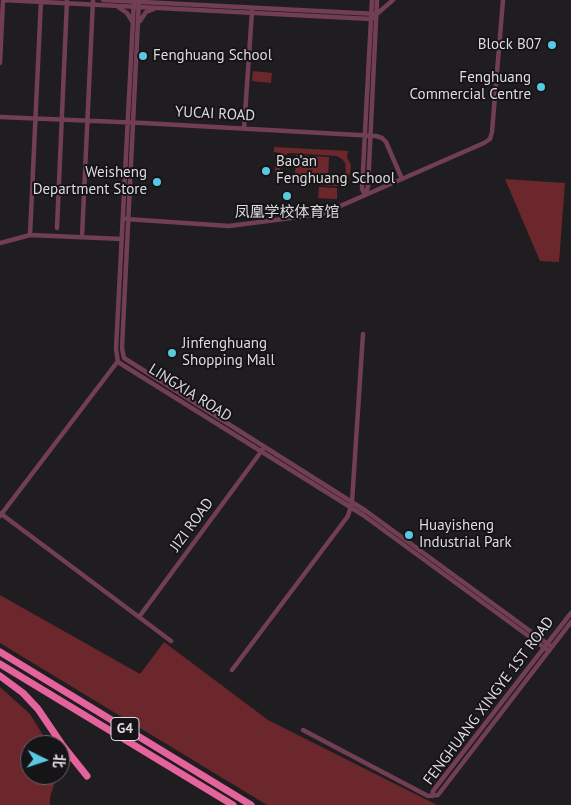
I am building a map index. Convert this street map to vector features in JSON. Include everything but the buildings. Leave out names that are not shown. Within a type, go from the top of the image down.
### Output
[{"type":"highway","name":"G4","points":[[0,652],[251,805]]},
{"type":"highway","name":"G4","points":[[0,664],[233,805]]},
{"type":"highway","points":[[0,676],[18,688],[38,709],[63,746],[88,776]]},
{"type":"street","points":[[0,64],[3,0],[137,3],[160,6],[373,15],[392,0]]},
{"type":"street","points":[[103,0],[112,3],[127,13],[135,27]]},
{"type":"street","points":[[112,3],[116,0]]},
{"type":"street","points":[[153,0],[160,6]]},
{"type":"street","points":[[365,195],[362,189],[368,135],[372,0]]},
{"type":"street","points":[[373,15],[377,0]]},
{"type":"street","points":[[125,219],[229,226],[322,214],[484,144],[490,139],[502,0]]},
{"type":"street","points":[[30,235],[41,1]]},
{"type":"street","points":[[56,228],[67,2]]},
{"type":"street","points":[[82,237],[93,2]]},
{"type":"street","points":[[118,362],[116,349],[137,3]]},
{"type":"street","points":[[135,27],[146,12],[160,6]]},
{"type":"street","points":[[244,129],[252,10]]},
{"type":"street","name":"YUCAI ROAD","points":[[0,117],[368,135]]},
{"type":"street","points":[[368,135],[377,136],[384,140],[402,179]]},
{"type":"street","points":[[0,244],[30,235],[124,239]]},
{"type":"street","points":[[124,239],[123,356],[0,514],[171,641]]},
{"type":"street","points":[[232,670],[346,520],[351,504],[363,334]]},
{"type":"street","name":"LINGXIA ROAD","points":[[123,356],[128,362],[351,504],[548,648]]},
{"type":"street","name":"LINGXIA ROAD","points":[[118,362],[263,449]]},
{"type":"street","name":"JIZI ROAD","points":[[140,617],[263,449]]},
{"type":"street","name":"FENGHUANG XINGYE 1ST ROAD","points":[[302,730],[428,796],[438,794],[548,648],[571,613]]},
{"type":"street","name":"FENGHUANG XINGYE 1ST ROAD","points":[[548,648],[571,622]]},
{"type":"shaded area","points":[[253,71],[272,73],[271,83],[252,81]]},
{"type":"shaded area","points":[[274,147],[348,151],[347,157],[351,165],[350,173],[347,180],[337,186],[287,183],[275,173],[275,161],[280,153],[274,152]],"holes":[[[289,153],[337,156],[345,163],[346,172],[341,179],[336,181],[288,178],[281,174],[279,165],[282,157]]]},
{"type":"shaded area","points":[[296,155],[329,157],[328,179],[295,177]]},
{"type":"shaded area","points":[[505,179],[565,183],[559,262],[540,261]]},
{"type":"shaded area","points":[[319,187],[337,188],[337,199],[318,198]]},
{"type":"shaded area","points":[[0,595],[140,674],[164,642],[268,720],[437,805],[267,805],[0,643]]},
{"type":"shaded area","points":[[0,687],[30,714],[43,735],[20,735],[20,785],[54,785],[50,797],[50,805],[0,805]]},
{"type":"place","name":"Block B07","points":[[552,45]]},
{"type":"place","name":"Fenghuang School","points":[[143,56]]},
{"type":"place","name":"Fenghuang Commercial Centre","points":[[541,87]]},
{"type":"place","name":"Bao’an Fenghuang School","points":[[266,171]]},
{"type":"place","name":"Weisheng Department Store","points":[[157,182]]},
{"type":"place","name":"凤凰学校体育馆","points":[[287,196]]},
{"type":"place","name":"Jinfenghuang Shopping Mall","points":[[172,353]]},
{"type":"place","name":"Huayisheng Industrial Park","points":[[409,535]]}]
